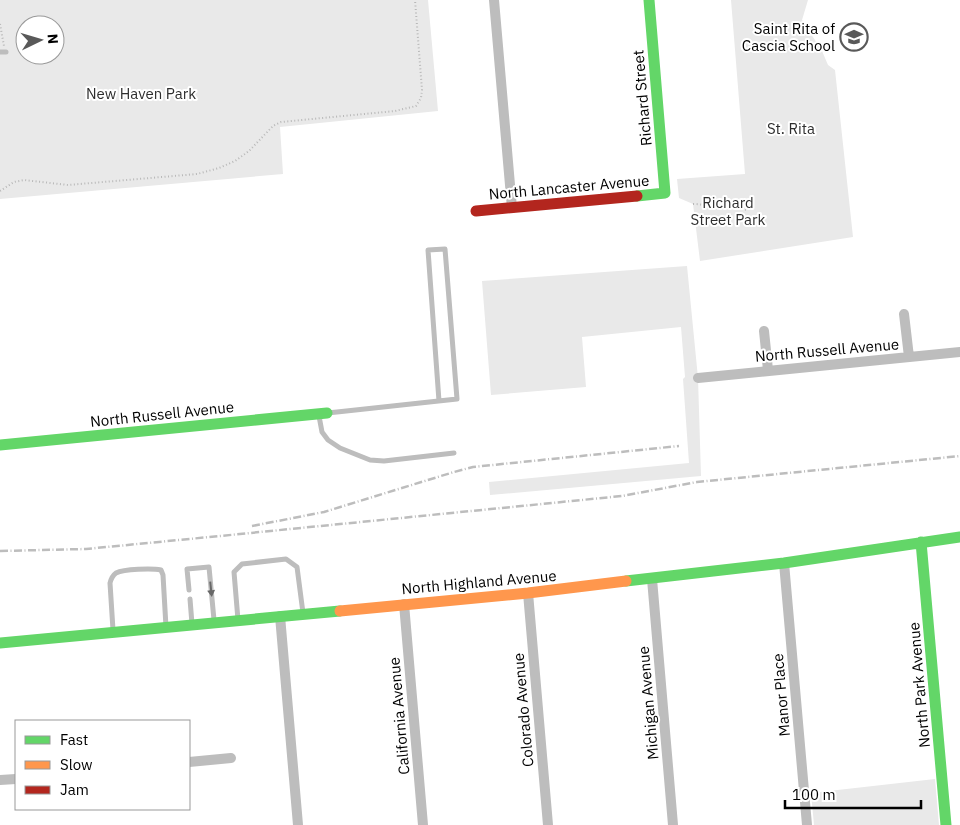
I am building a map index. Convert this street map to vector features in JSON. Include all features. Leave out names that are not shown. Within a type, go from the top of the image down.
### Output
[{"type":"street","points":[[494,0],[512,208]]},
{"type":"street","name":"Richard Street","points":[[649,0],[665,193]]},
{"type":"street","name":"North Lancaster Avenue","points":[[476,211],[665,193]]},
{"type":"street","points":[[904,314],[910,357]]},
{"type":"street","points":[[764,331],[768,370]]},
{"type":"street","name":"North Russell Avenue","points":[[698,378],[960,352]]},
{"type":"street","name":"North Russell Avenue","points":[[0,445],[323,413]]},
{"type":"street","name":"North Highland Avenue","points":[[0,643],[528,593],[784,563],[960,537]]},
{"type":"street","name":"North Park Avenue","points":[[921,542],[946,825]]},
{"type":"street","name":"Manor Place","points":[[784,563],[807,825]]},
{"type":"street","name":"Michigan Avenue","points":[[652,579],[673,825]]},
{"type":"street","name":"Colorado Avenue","points":[[528,593],[548,825]]},
{"type":"street","name":"California Avenue","points":[[404,604],[424,825]]},
{"type":"street","points":[[280,616],[298,825]]},
{"type":"street","points":[[190,762],[231,758]]},
{"type":"street","points":[[0,780],[15,779]]},
{"type":"lane","points":[[439,401],[428,250],[445,249],[457,399],[439,401],[323,413],[322,432],[328,440],[340,448],[370,460],[384,461],[454,453]]},
{"type":"lane","points":[[238,620],[234,572],[242,564],[286,559],[297,567],[303,614]]},
{"type":"lane","points":[[189,590],[187,569],[209,567],[215,623]]},
{"type":"lane","points":[[114,632],[111,578],[117,573],[154,569],[161,570],[163,575],[166,627]]},
{"type":"lane","points":[[190,599],[192,625]]},
{"type":"path","points":[[0,191],[14,182],[24,180],[68,185],[197,174],[235,161],[249,151],[273,126],[281,122],[395,111],[416,106],[421,98],[422,90],[415,0]]},
{"type":"path","points":[[0,24],[3,52]]},
{"type":"path","points":[[693,204],[738,207],[747,210]]},
{"type":"green space","name":"New Haven Park","points":[[0,0],[428,0],[438,111],[280,127],[283,174],[0,199]]},
{"type":"green space","name":"St. Rita","points":[[731,0],[808,0],[802,20],[822,51],[828,65],[835,70],[853,237],[700,261],[693,204],[679,198],[677,179],[745,174]]},
{"type":"green space","points":[[687,266],[698,378],[701,476],[490,495],[489,482],[689,463],[681,327],[582,337],[586,387],[491,395],[482,281]]},
{"type":"green space","points":[[935,779],[939,825],[814,825],[811,793]]},
{"type":"railway","points":[[252,526],[324,512],[473,467],[679,446]]},
{"type":"railway","points":[[0,551],[86,549],[220,536],[622,496],[697,482],[960,456]]},
{"type":"traffic: fast","points":[[637,196],[665,193],[649,0]]},
{"type":"traffic: fast","points":[[0,445],[327,413]]},
{"type":"traffic: fast","points":[[626,581],[784,563],[960,537]]},
{"type":"traffic: fast","points":[[921,542],[946,825]]},
{"type":"traffic: fast","points":[[0,643],[340,611]]},
{"type":"traffic: slow","points":[[340,611],[528,593],[626,581]]},
{"type":"traffic: jam","points":[[476,211],[637,196]]},
{"type":"place","name":"Saint Rita of Cascia School","points":[[854,37]]},
{"type":"park label","name":"Richard Street Park","points":[[728,210]]}]
